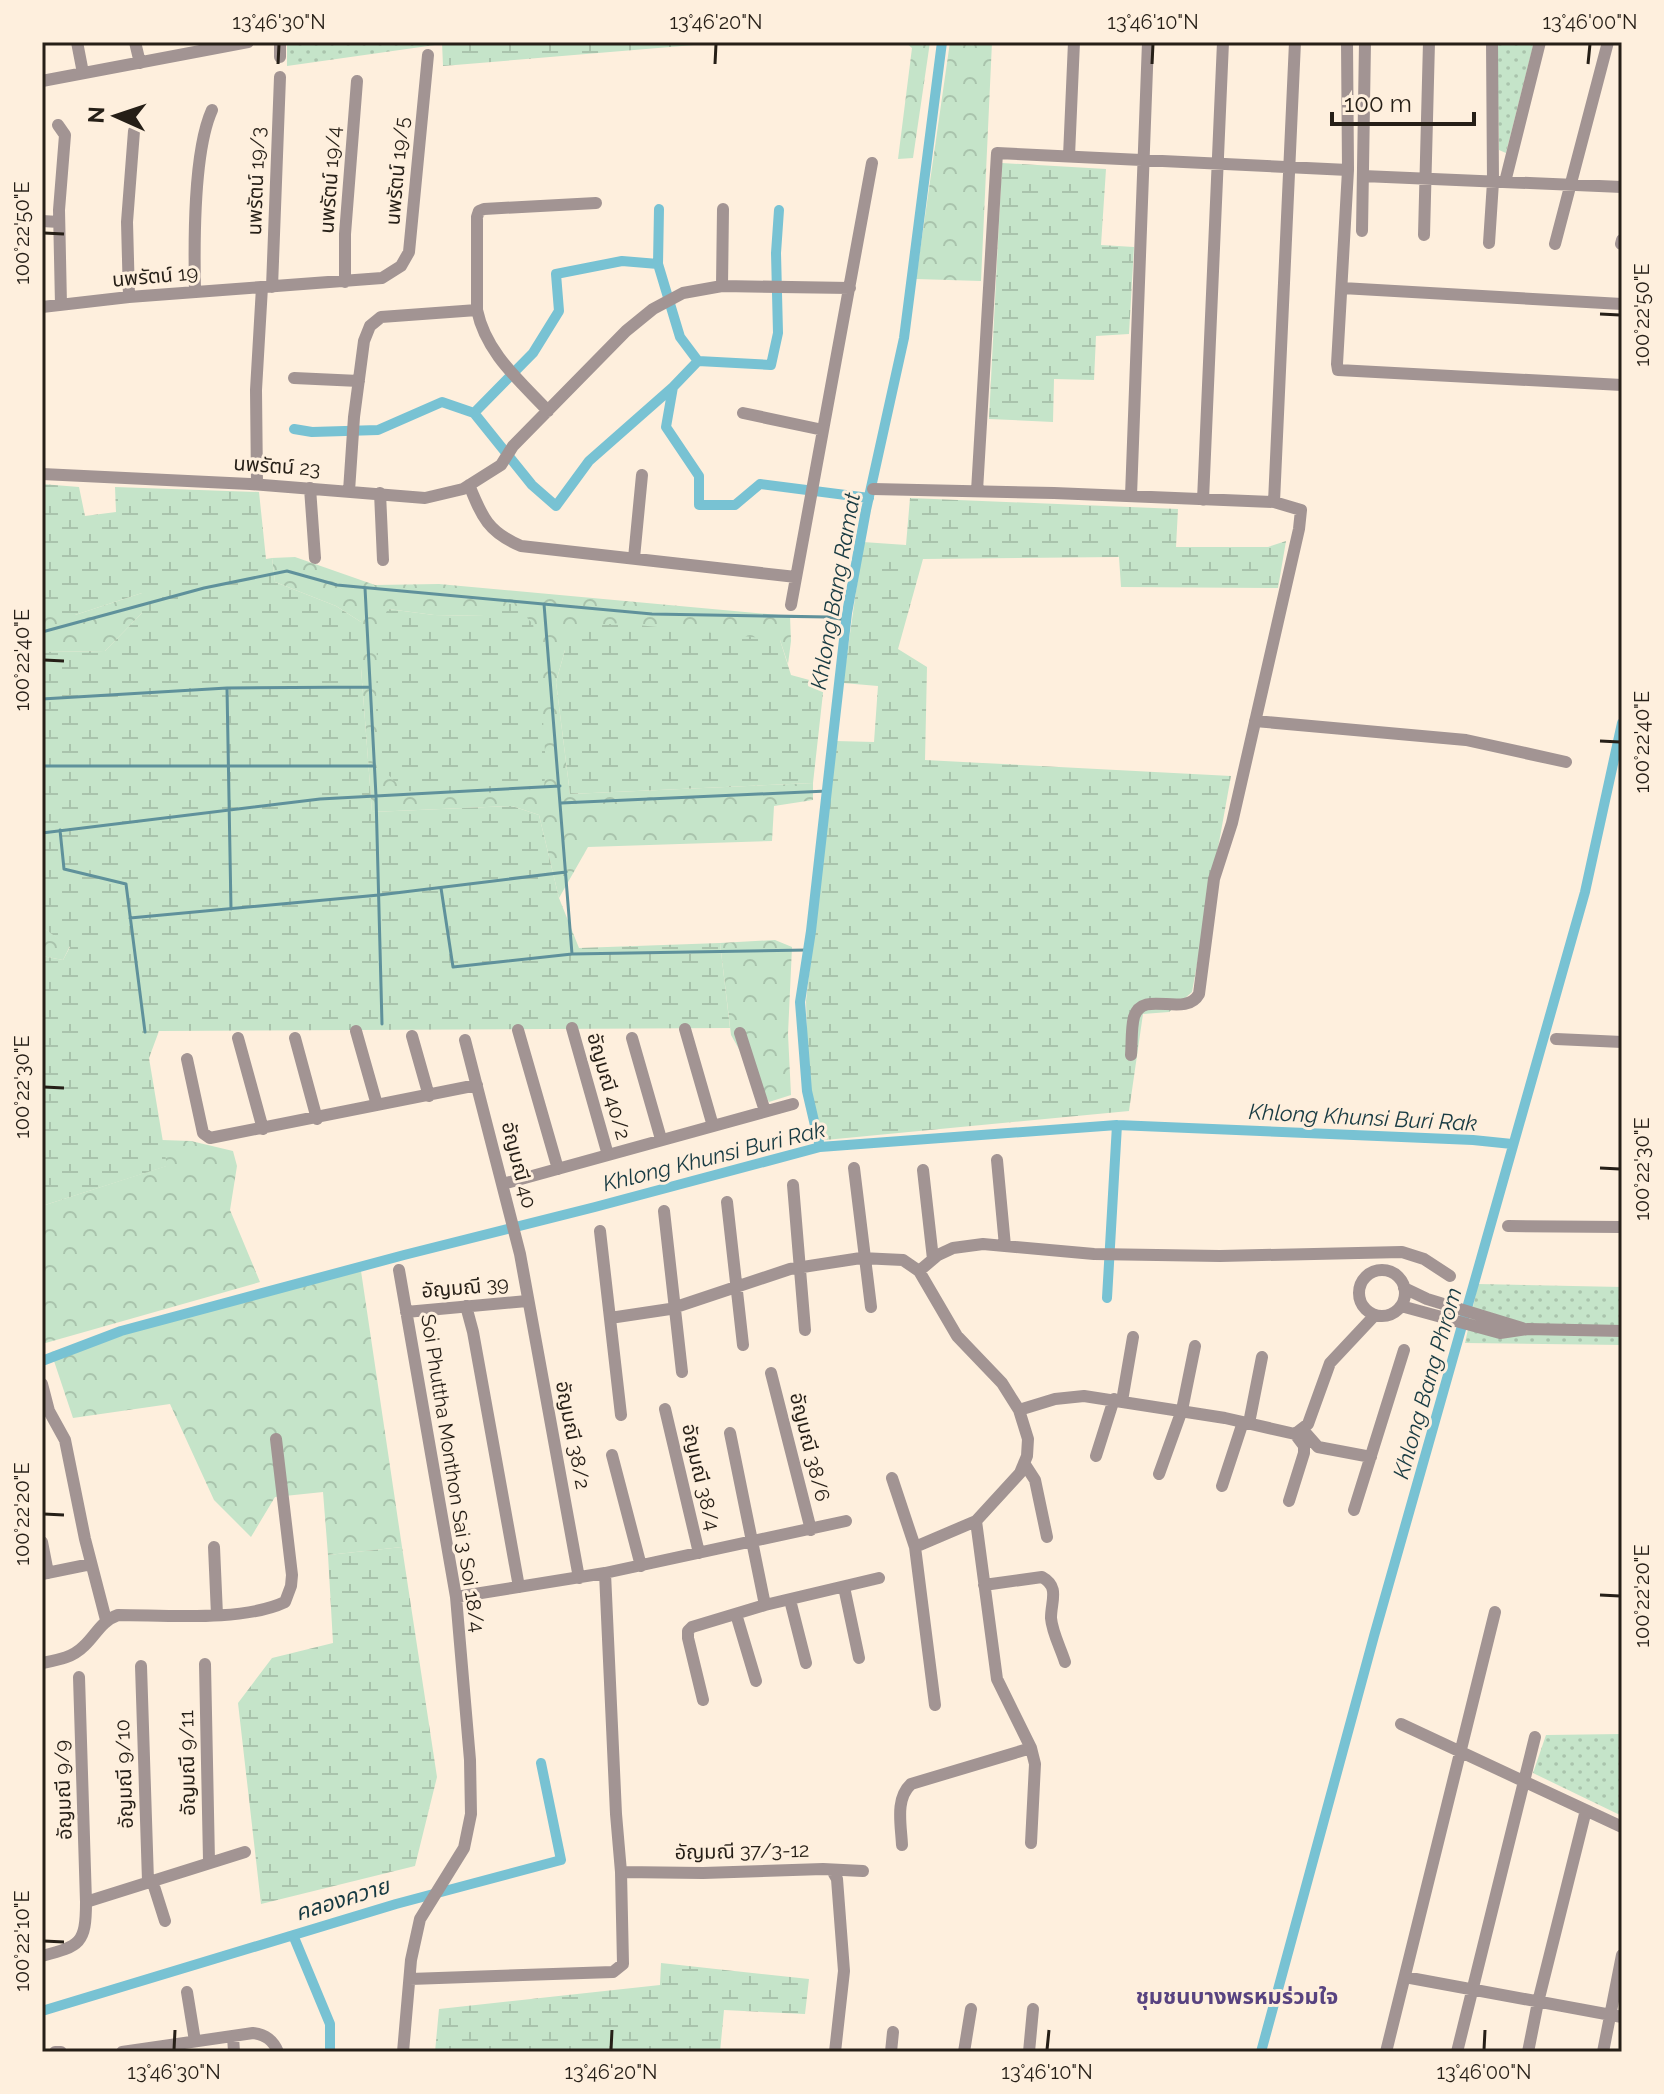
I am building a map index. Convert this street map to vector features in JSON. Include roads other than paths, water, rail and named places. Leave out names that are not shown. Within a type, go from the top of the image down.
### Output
[{"type":"street","points":[[77,42],[83,73]]},
{"type":"street","points":[[135,42],[140,63]]},
{"type":"street","points":[[42,81],[140,63],[189,48],[245,42]]},
{"type":"street","points":[[280,42],[280,57]]},
{"type":"street","points":[[1069,156],[1074,42]]},
{"type":"street","points":[[1131,496],[1148,42]]},
{"type":"street","points":[[1203,500],[1223,42]]},
{"type":"street","points":[[1274,502],[1295,42]]},
{"type":"street","points":[[1347,42],[1348,170],[1338,370],[1622,385]]},
{"type":"street","points":[[1362,231],[1365,42]]},
{"type":"street","points":[[1424,235],[1429,42]]},
{"type":"street","points":[[1492,42],[1499,182]]},
{"type":"street","points":[[1489,243],[1499,182],[1540,42]]},
{"type":"street","points":[[1555,244],[1608,42]]},
{"type":"street","name":"นพรัตน์ 19/5","points":[[382,278],[401,266],[409,252],[428,55]]},
{"type":"street","name":"นพรัตน์ 19/3","points":[[257,484],[256,390],[267,287],[280,77]]},
{"type":"street","name":"นพรัตน์ 19/4","points":[[345,282],[345,234],[357,81]]},
{"type":"street","points":[[195,292],[194,249],[202,144],[212,110]]},
{"type":"street","points":[[58,125],[65,135],[59,222],[61,305]]},
{"type":"street","points":[[129,297],[127,233],[134,131]]},
{"type":"street","points":[[977,491],[997,153],[1348,170]]},
{"type":"street","points":[[791,605],[872,163]]},
{"type":"street","points":[[1363,176],[1622,187]]},
{"type":"street","points":[[596,203],[479,211],[477,310],[486,339],[501,362],[548,411],[626,331],[653,309],[683,293],[722,286],[850,288]]},
{"type":"street","points":[[722,286],[723,209]]},
{"type":"street","points":[[42,221],[59,222]]},
{"type":"street","name":"นพรัตน์ 19","points":[[42,307],[129,297],[382,278]]},
{"type":"street","points":[[1342,288],[1622,304]]},
{"type":"street","points":[[349,491],[354,417],[364,341],[370,326],[381,317],[477,310]]},
{"type":"street","points":[[294,378],[359,381]]},
{"type":"street","name":"นพรัตน์ 23","points":[[42,474],[257,484],[425,498],[463,489],[501,465],[513,446],[548,411]]},
{"type":"street","points":[[743,413],[823,430]]},
{"type":"street","points":[[634,558],[642,475]]},
{"type":"street","points":[[469,485],[487,524],[504,539],[521,546],[796,577]]},
{"type":"street","points":[[310,488],[315,558]]},
{"type":"street","points":[[873,489],[1274,502],[1301,510],[1232,823],[1214,879],[1199,994],[1194,1002],[1187,1005],[1140,1006],[1134,1016],[1131,1055]]},
{"type":"street","points":[[380,493],[383,560]]},
{"type":"street","points":[[1255,721],[1466,740],[1566,762]]},
{"type":"street","name":"อัญมณี 40/2","points":[[572,1028],[608,1155]]},
{"type":"street","points":[[685,1029],[713,1126]]},
{"type":"street","points":[[518,1030],[558,1169]]},
{"type":"street","points":[[356,1031],[377,1105]]},
{"type":"street","points":[[740,1033],[765,1111]]},
{"type":"street","points":[[412,1036],[429,1096]]},
{"type":"street","points":[[238,1038],[263,1129]]},
{"type":"street","points":[[295,1038],[317,1119]]},
{"type":"street","points":[[632,1038],[661,1139]]},
{"type":"street","points":[[1556,1039],[1622,1042]]},
{"type":"street","name":"อัญมณี 40","points":[[465,1040],[520,1254],[527,1301]]},
{"type":"street","points":[[187,1059],[203,1133],[216,1138],[477,1085]]},
{"type":"street","points":[[504,1189],[558,1169],[793,1104]]},
{"type":"street","points":[[997,1160],[1005,1246]]},
{"type":"street","points":[[854,1168],[871,1307]]},
{"type":"street","points":[[923,1170],[933,1259]]},
{"type":"street","points":[[793,1185],[805,1330]]},
{"type":"street","points":[[727,1202],[743,1345]]},
{"type":"street","points":[[664,1211],[682,1372]]},
{"type":"street","points":[[1508,1226],[1622,1227]]},
{"type":"street","points":[[600,1231],[621,1415]]},
{"type":"street","points":[[919,1271],[953,1248],[983,1244],[1094,1254],[1220,1256],[1402,1252],[1424,1259],[1450,1276]]},
{"type":"street","points":[[610,1318],[675,1308],[800,1268],[865,1258],[903,1260],[919,1271],[957,1336],[1002,1383],[1019,1410],[1028,1439],[1020,1473],[976,1521],[915,1547]]},
{"type":"street","name":"Soi Phuttha Monthon Sai 3 Soi 18/4","points":[[399,1270],[456,1597],[470,1760],[471,1814],[464,1848],[425,1907],[415,1941],[403,2052]]},
{"type":"street","points":[[1389,1271],[1404,1288],[1401,1306],[1392,1314],[1375,1315],[1366,1309],[1359,1297],[1362,1282],[1373,1272],[1389,1271]]},
{"type":"street","points":[[1404,1288],[1425,1305]]},
{"type":"street","name":"อัญมณี 39","points":[[406,1312],[527,1301]]},
{"type":"street","name":"อัญมณี 38/2","points":[[527,1301],[579,1578]]},
{"type":"street","points":[[1401,1306],[1425,1305],[1502,1327],[1622,1331]]},
{"type":"street","points":[[466,1306],[519,1587]]},
{"type":"street","points":[[1299,1432],[1308,1424],[1330,1363],[1375,1315]]},
{"type":"street","points":[[1096,1456],[1118,1400],[1133,1337]]},
{"type":"street","points":[[1159,1474],[1182,1410],[1195,1346]]},
{"type":"street","points":[[1354,1510],[1404,1350]]},
{"type":"street","points":[[1222,1486],[1246,1422],[1262,1357]]},
{"type":"street","name":"อัญมณี 38/6","points":[[771,1373],[811,1530]]},
{"type":"street","points":[[42,1384],[49,1411],[65,1440],[106,1620]]},
{"type":"street","points":[[1019,1410],[1055,1399],[1084,1396],[1118,1400],[1299,1432],[1318,1447],[1371,1457]]},
{"type":"street","name":"อัญมณี 38/4","points":[[665,1409],[699,1553]]},
{"type":"street","points":[[1289,1501],[1304,1453],[1299,1432]]},
{"type":"street","points":[[730,1433],[765,1605]]},
{"type":"street","points":[[42,1663],[67,1658],[78,1652],[106,1620],[118,1615],[217,1615],[274,1607],[285,1602],[292,1575],[276,1439]]},
{"type":"street","points":[[612,1455],[641,1566]]},
{"type":"street","points":[[1024,1463],[1035,1480],[1047,1537]]},
{"type":"street","points":[[892,1478],[915,1547],[935,1705]]},
{"type":"street","points":[[456,1597],[641,1566],[846,1521]]},
{"type":"street","points":[[976,1521],[997,1679],[1031,1748],[1035,1764],[1031,1843]]},
{"type":"street","points":[[42,1542],[45,1574],[91,1564]]},
{"type":"street","points":[[214,1547],[217,1615]]},
{"type":"street","points":[[410,1979],[613,1972],[619,1969],[624,1957],[621,1872],[605,1573]]},
{"type":"street","points":[[984,1585],[1042,1577],[1050,1582],[1054,1589],[1051,1619],[1065,1662]]},
{"type":"street","points":[[703,1700],[688,1631],[692,1627],[765,1605],[879,1578]]},
{"type":"street","points":[[844,1587],[859,1658]]},
{"type":"street","points":[[790,1600],[806,1663]]},
{"type":"street","points":[[1386,2052],[1495,1612]]},
{"type":"street","points":[[736,1614],[756,1681]]},
{"type":"street","name":"อัญมณี 9/11","points":[[205,1664],[209,1861]]},
{"type":"street","name":"อัญมณี 9/10","points":[[141,1666],[150,1881],[165,1921]]},
{"type":"street","name":"อัญมณี 9/9","points":[[42,1956],[74,1947],[81,1940],[85,1926],[79,1677]]},
{"type":"street","points":[[1401,1724],[1622,1827]]},
{"type":"street","points":[[1457,2052],[1535,1737]]},
{"type":"street","points":[[902,1845],[900,1802],[902,1792],[911,1784],[1031,1748]]},
{"type":"street","points":[[1528,2052],[1586,1810]]},
{"type":"street","points":[[86,1902],[245,1852]]},
{"type":"street","points":[[832,1870],[837,1879],[844,1950],[835,2052]]},
{"type":"street","name":"อัญมณี 37/3-12","points":[[621,1872],[863,1871]]},
{"type":"street","points":[[1603,2052],[1616,2016],[1622,1955]]},
{"type":"street","points":[[1405,1977],[1616,2016]]},
{"type":"street","points":[[187,1992],[195,2041]]},
{"type":"street","points":[[964,2052],[971,2009]]},
{"type":"street","points":[[1029,2052],[1033,2009]]},
{"type":"street","points":[[891,2052],[893,2032]]},
{"type":"street","points":[[122,2052],[168,2049],[195,2041],[263,2034],[278,2052]]},
{"type":"street","points":[[233,2036],[234,2052]]},
{"type":"street","points":[[55,2052],[61,2052]]},
{"type":"waterway","name":"Khlong Bang Ramat","points":[[820,1147],[807,1091],[800,1002],[811,931],[847,613],[904,338],[942,42]]},
{"type":"waterway","points":[[474,413],[533,353],[559,311],[556,274],[622,261],[658,264],[659,209]]},
{"type":"waterway","points":[[779,210],[776,253],[778,333],[771,365],[698,361],[673,387],[666,427],[699,476],[699,505],[735,505],[760,484],[869,498]]},
{"type":"waterway","points":[[658,264],[680,337],[698,361]]},
{"type":"waterway","points":[[294,429],[312,432],[378,430],[442,402],[474,413],[532,485],[556,506],[589,461],[673,387]]},
{"type":"waterway","points":[[42,632],[204,588],[287,571],[337,585],[652,614],[828,617],[847,620]]},
{"type":"waterway","points":[[365,588],[376,796],[382,1024]]},
{"type":"waterway","points":[[544,604],[572,954]]},
{"type":"waterway","points":[[231,909],[227,688],[370,687]]},
{"type":"waterway","points":[[42,699],[227,688]]},
{"type":"waterway","name":"Khlong Bang Phrom","points":[[1261,2052],[1374,1636],[1585,892],[1622,723]]},
{"type":"waterway","points":[[42,766],[374,766]]},
{"type":"waterway","points":[[42,833],[320,799],[560,786]]},
{"type":"waterway","points":[[561,803],[827,791]]},
{"type":"waterway","points":[[60,830],[64,869],[126,884],[145,1032]]},
{"type":"waterway","points":[[130,918],[379,895],[566,872]]},
{"type":"waterway","points":[[441,888],[453,967],[572,954],[808,950]]},
{"type":"waterway","points":[[1107,1298],[1117,1125]]},
{"type":"waterway","name":"Khlong Khunsi Buri Rak","points":[[42,1361],[121,1331],[820,1147],[1117,1125],[1512,1144]]},
{"type":"waterway","name":"คลองควาย","points":[[42,2011],[396,1904],[561,1860],[541,1763]]},
{"type":"waterway","points":[[293,1935],[330,2024],[330,2052]]},
{"type":"district","name":"ชุมชนบางพรหมร่วมใจ","points":[[1237,1996]]}]
